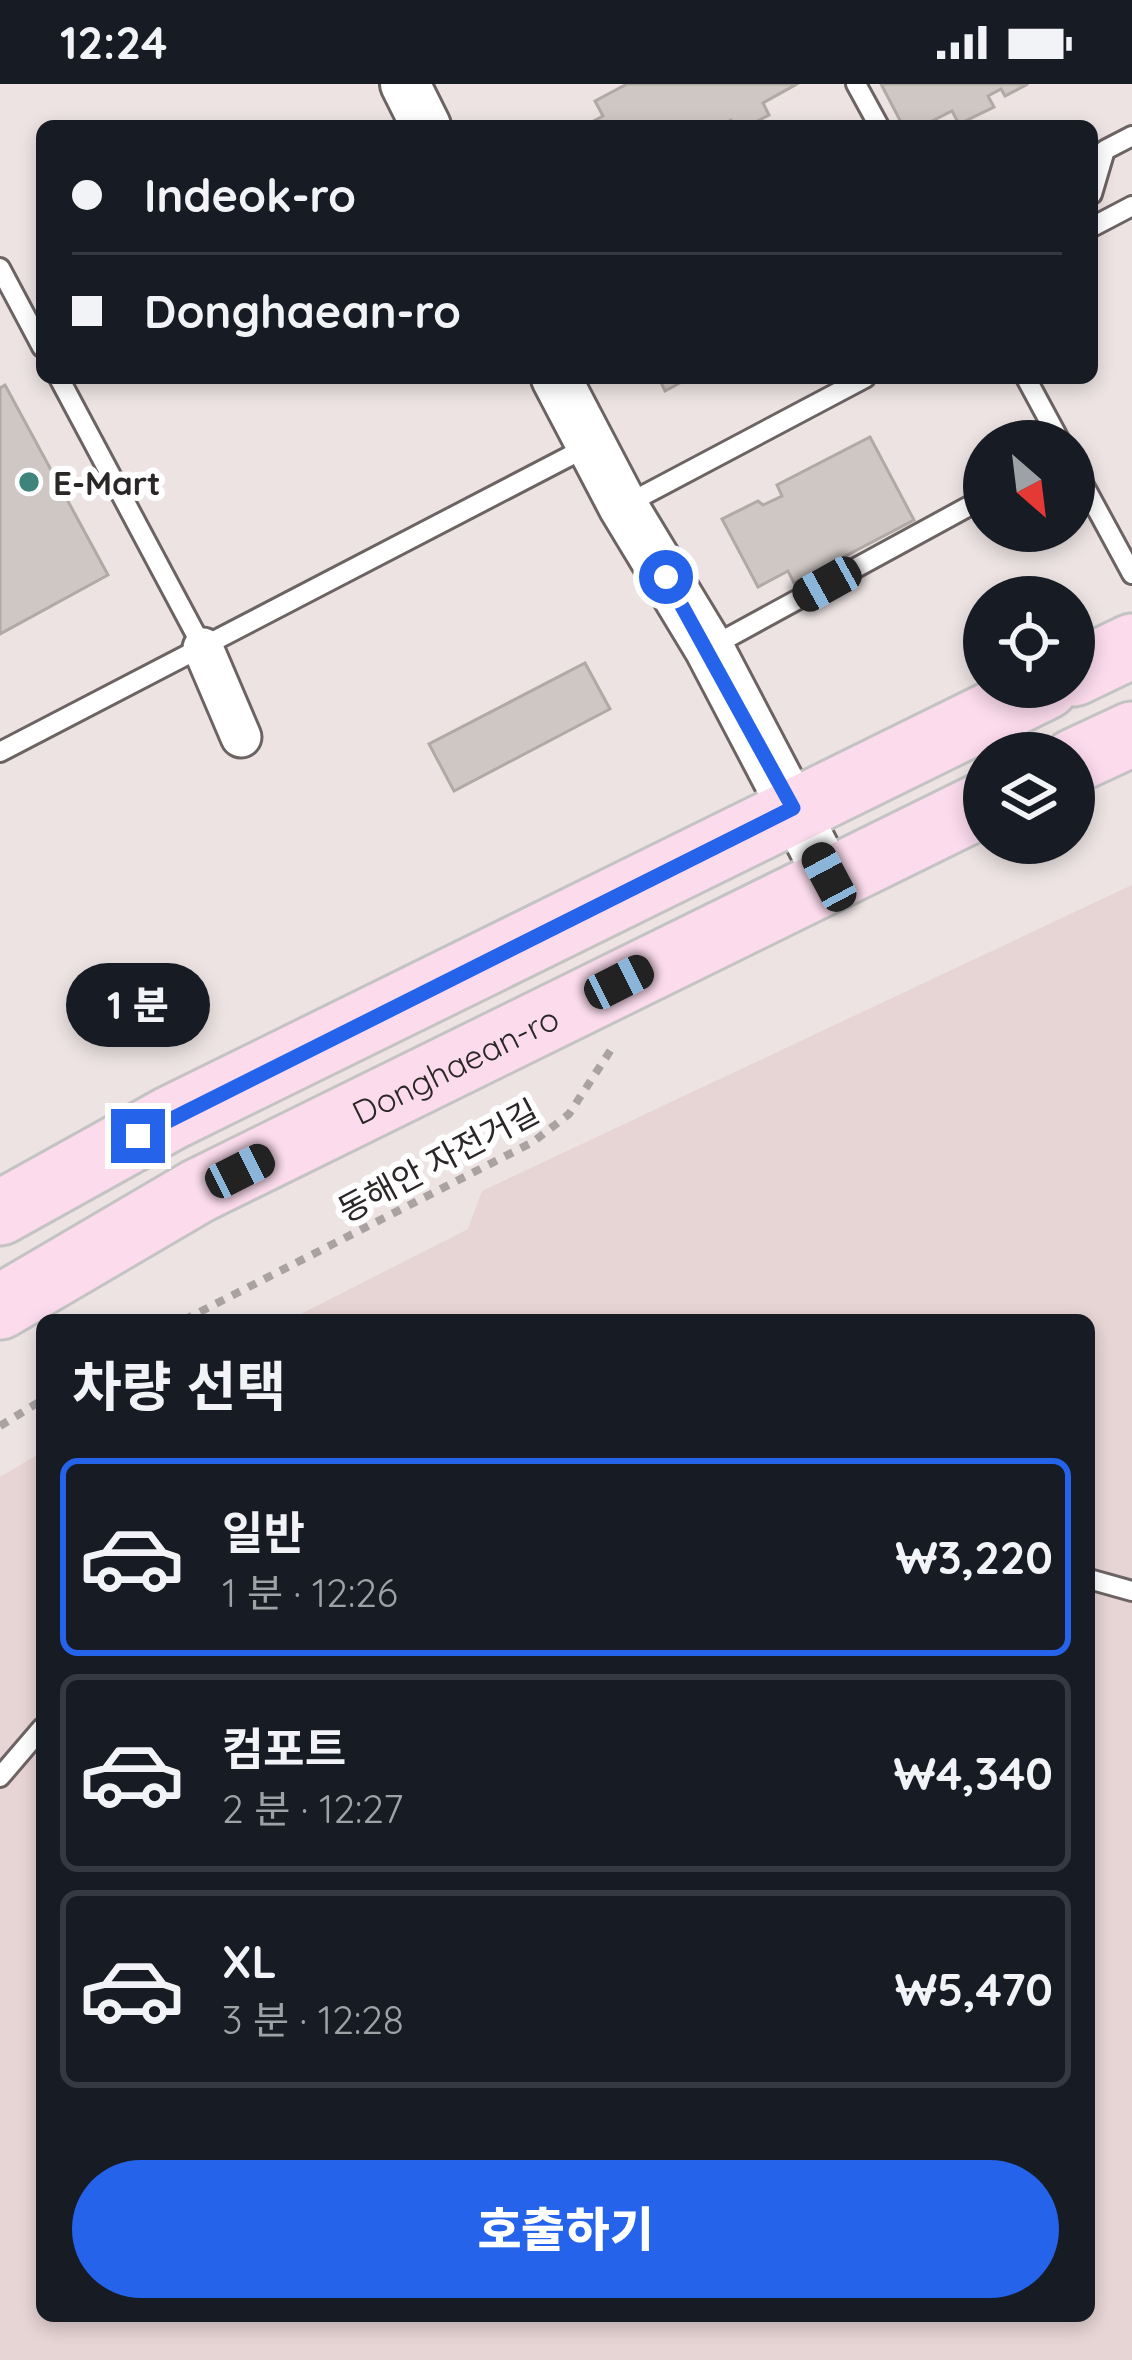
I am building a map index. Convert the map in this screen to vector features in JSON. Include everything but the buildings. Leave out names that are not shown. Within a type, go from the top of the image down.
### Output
[{"type":"main road","points":[[1095,664],[1132,646]]},
{"type":"main road","points":[[0,1214],[171,1118],[1002,708]]},
{"type":"main road","points":[[1095,751],[1132,734]]},
{"type":"main road","name":"Donghaean-ro","points":[[0,1307],[198,1192],[963,814]]},
{"type":"main road","points":[[51,1314],[198,1192]]},
{"type":"main road","points":[[0,1357],[36,1327]]},
{"type":"street","points":[[405,84],[423,120]]},
{"type":"street","points":[[559,384],[622,506],[709,648],[829,877]]},
{"type":"street","points":[[203,648],[241,737]]},
{"type":"lane","points":[[856,84],[876,120]]},
{"type":"lane","points":[[1098,175],[1106,150],[1132,136]]},
{"type":"lane","points":[[1098,223],[1132,206]]},
{"type":"lane","points":[[0,268],[36,336]]},
{"type":"lane","points":[[61,384],[203,648]]},
{"type":"lane","points":[[622,506],[855,384]]},
{"type":"lane","points":[[1029,384],[1049,420]]},
{"type":"lane","points":[[0,752],[590,445]]},
{"type":"lane","points":[[1095,497],[1123,538],[1132,574]]},
{"type":"lane","points":[[709,648],[963,509]]},
{"type":"lane","points":[[1095,1581],[1132,1591]]},
{"type":"lane","points":[[0,1777],[36,1735]]},
{"type":"path","name":"동해안 자전거길","points":[[196,1314],[553,1129],[569,1114],[616,1042]]},
{"type":"path","points":[[0,1426],[36,1404]]},
{"type":"shaded area","points":[[1132,885],[1132,2360],[0,2360],[0,1477],[36,1456],[36,2322],[1095,2322],[1095,1314],[301,1314],[468,1229],[482,1191]]},
{"type":"place","name":"E-Mart","points":[[29,482]]},
{"type":"route","points":[[138,1136],[793,808],[666,577]]}]
